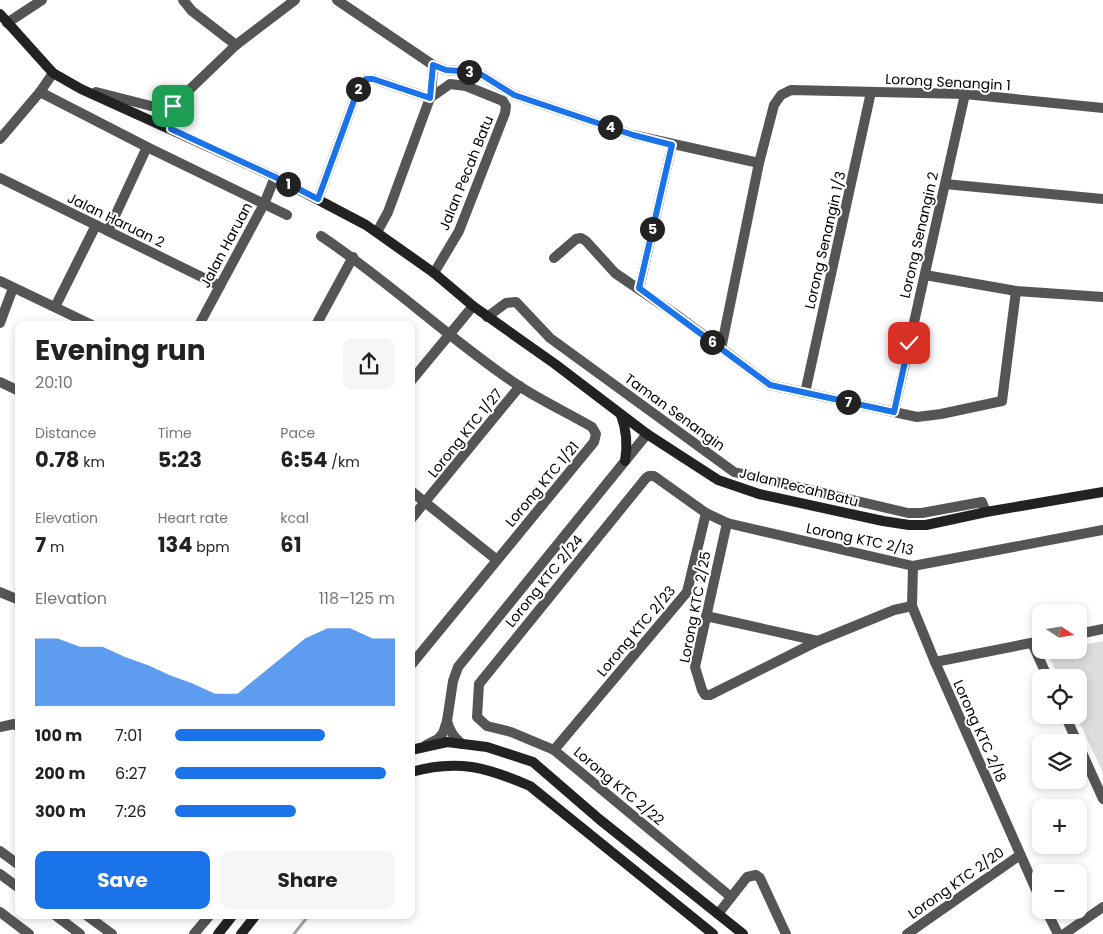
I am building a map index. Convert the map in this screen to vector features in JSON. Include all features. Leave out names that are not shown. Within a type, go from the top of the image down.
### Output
[{"type":"street","points":[[3,18],[42,0]]},
{"type":"street","points":[[183,0],[192,11],[236,45]]},
{"type":"street","points":[[171,129],[173,106],[197,80],[236,45],[295,0]]},
{"type":"street","points":[[337,0],[433,65],[446,70],[473,72],[482,75],[514,95],[633,135],[759,163],[721,349]]},
{"type":"street","name":"Jalan Pecah Batu","points":[[3,18],[53,73],[81,89],[275,177],[377,232],[434,273],[473,306],[555,364],[647,434],[718,480],[759,494],[909,525],[926,525],[986,512],[1103,492]]},
{"type":"street","points":[[377,232],[388,212],[430,98],[433,65]]},
{"type":"street","points":[[0,139],[40,92],[53,73]]},
{"type":"street","points":[[318,199],[360,84],[366,79],[373,79],[430,98]]},
{"type":"street","name":"Jalan Pecah Batu","points":[[430,98],[450,84],[466,86],[503,101],[506,106],[459,232],[434,273]]},
{"type":"street","points":[[81,89],[151,106],[173,106]]},
{"type":"street","name":"Lorong Senangin 1","points":[[759,163],[774,105],[781,95],[791,90],[965,94],[1103,108]]},
{"type":"street","points":[[40,92],[147,147],[288,215]]},
{"type":"street","name":"Lorong Senangin 1/3","points":[[804,393],[871,92]]},
{"type":"street","name":"Lorong Senangin 2","points":[[894,412],[965,94]]},
{"type":"street","points":[[639,288],[672,145]]},
{"type":"street","points":[[108,231],[147,147]]},
{"type":"street","name":"Jalan Haruan","points":[[201,321],[264,204],[275,177]]},
{"type":"street","name":"Jalan Haruan 2","points":[[0,178],[220,286]]},
{"type":"street","points":[[945,184],[1103,199]]},
{"type":"street","points":[[55,308],[96,225]]},
{"type":"street","name":"Lorong KTC 1/21","points":[[321,236],[353,257],[450,334],[520,386],[592,427],[596,434],[594,442],[415,660]]},
{"type":"street","points":[[554,258],[576,239],[581,238],[615,273],[639,288],[770,385],[917,417],[1002,401],[1016,290]]},
{"type":"street","points":[[318,321],[353,257]]},
{"type":"street","points":[[925,275],[1016,290],[1103,297]]},
{"type":"street","points":[[0,282],[83,321]]},
{"type":"street","points":[[0,323],[13,288]]},
{"type":"street","name":"Taman Senangin","points":[[488,317],[509,301],[516,302],[550,338],[734,472],[908,513],[922,513],[982,502],[986,512]]},
{"type":"street","points":[[415,376],[473,306]]},
{"type":"street","points":[[0,382],[15,389]]},
{"type":"street","name":"Lorong KTC 1/27","points":[[415,514],[520,386]]},
{"type":"street","points":[[622,414],[627,430],[628,445],[625,461]]},
{"type":"street","points":[[415,749],[438,739],[447,721],[453,680],[458,667],[647,434]]},
{"type":"street","name":"Lorong KTC 2/13","points":[[654,476],[706,514],[727,523],[913,566],[1103,530]]},
{"type":"street","name":"Lorong KTC 2/24","points":[[477,717],[479,684],[646,478],[654,476]]},
{"type":"street","points":[[415,494],[496,560]]},
{"type":"street","name":"Lorong KTC 2/23","points":[[554,750],[687,592],[706,514]]},
{"type":"street","name":"Lorong KTC 2/25","points":[[727,523],[695,666],[705,695],[710,695],[818,641]]},
{"type":"street","name":"Lorong KTC 2/18","points":[[913,566],[912,606],[1032,882]]},
{"type":"street","points":[[0,592],[15,598]]},
{"type":"street","points":[[706,616],[818,641],[894,610],[912,606]]},
{"type":"street","points":[[1088,632],[1103,629]]},
{"type":"street","points":[[935,662],[1032,643]]},
{"type":"street","name":"Lorong KTC 2/22","points":[[477,717],[487,726],[511,732],[554,750],[731,898]]},
{"type":"street","points":[[447,721],[450,732],[462,744]]},
{"type":"street","points":[[0,727],[15,725]]},
{"type":"street","points":[[423,746],[447,742],[486,747],[533,762],[600,819],[743,934]]},
{"type":"street","points":[[1087,764],[1103,799]]},
{"type":"street","points":[[415,771],[451,765],[477,767],[507,776],[530,786],[713,934]]},
{"type":"street","points":[[0,851],[15,861]]},
{"type":"street","name":"Lorong KTC 2/20","points":[[907,934],[1020,855]]},
{"type":"street","points":[[15,866],[3,876],[15,885]]},
{"type":"street","points":[[718,914],[747,877],[756,875],[760,878],[786,934]]},
{"type":"street","points":[[1064,934],[1103,907]]},
{"type":"street","points":[[0,912],[28,934]]},
{"type":"street","points":[[60,919],[80,934]]},
{"type":"street","points":[[92,919],[112,934]]},
{"type":"street","points":[[194,934],[207,919]]},
{"type":"street","points":[[218,934],[230,919]]},
{"type":"street","points":[[241,934],[253,919]]},
{"type":"street","points":[[1050,919],[1058,934]]},
{"type":"shaded area","points":[[1103,641],[1103,773],[1087,739],[1087,734],[1085,734],[1080,724],[1087,724],[1087,669],[1055,669],[1050,659],[1088,659],[1088,644]]},
{"type":"waterway","points":[[294,934],[306,919]]},
{"type":"route","points":[[173,106],[171,129],[318,199],[360,84],[366,79],[373,79],[430,98],[433,65],[446,70],[473,72],[482,75],[514,95],[633,135],[672,145],[639,288],[770,385],[894,412],[909,343]]}]
